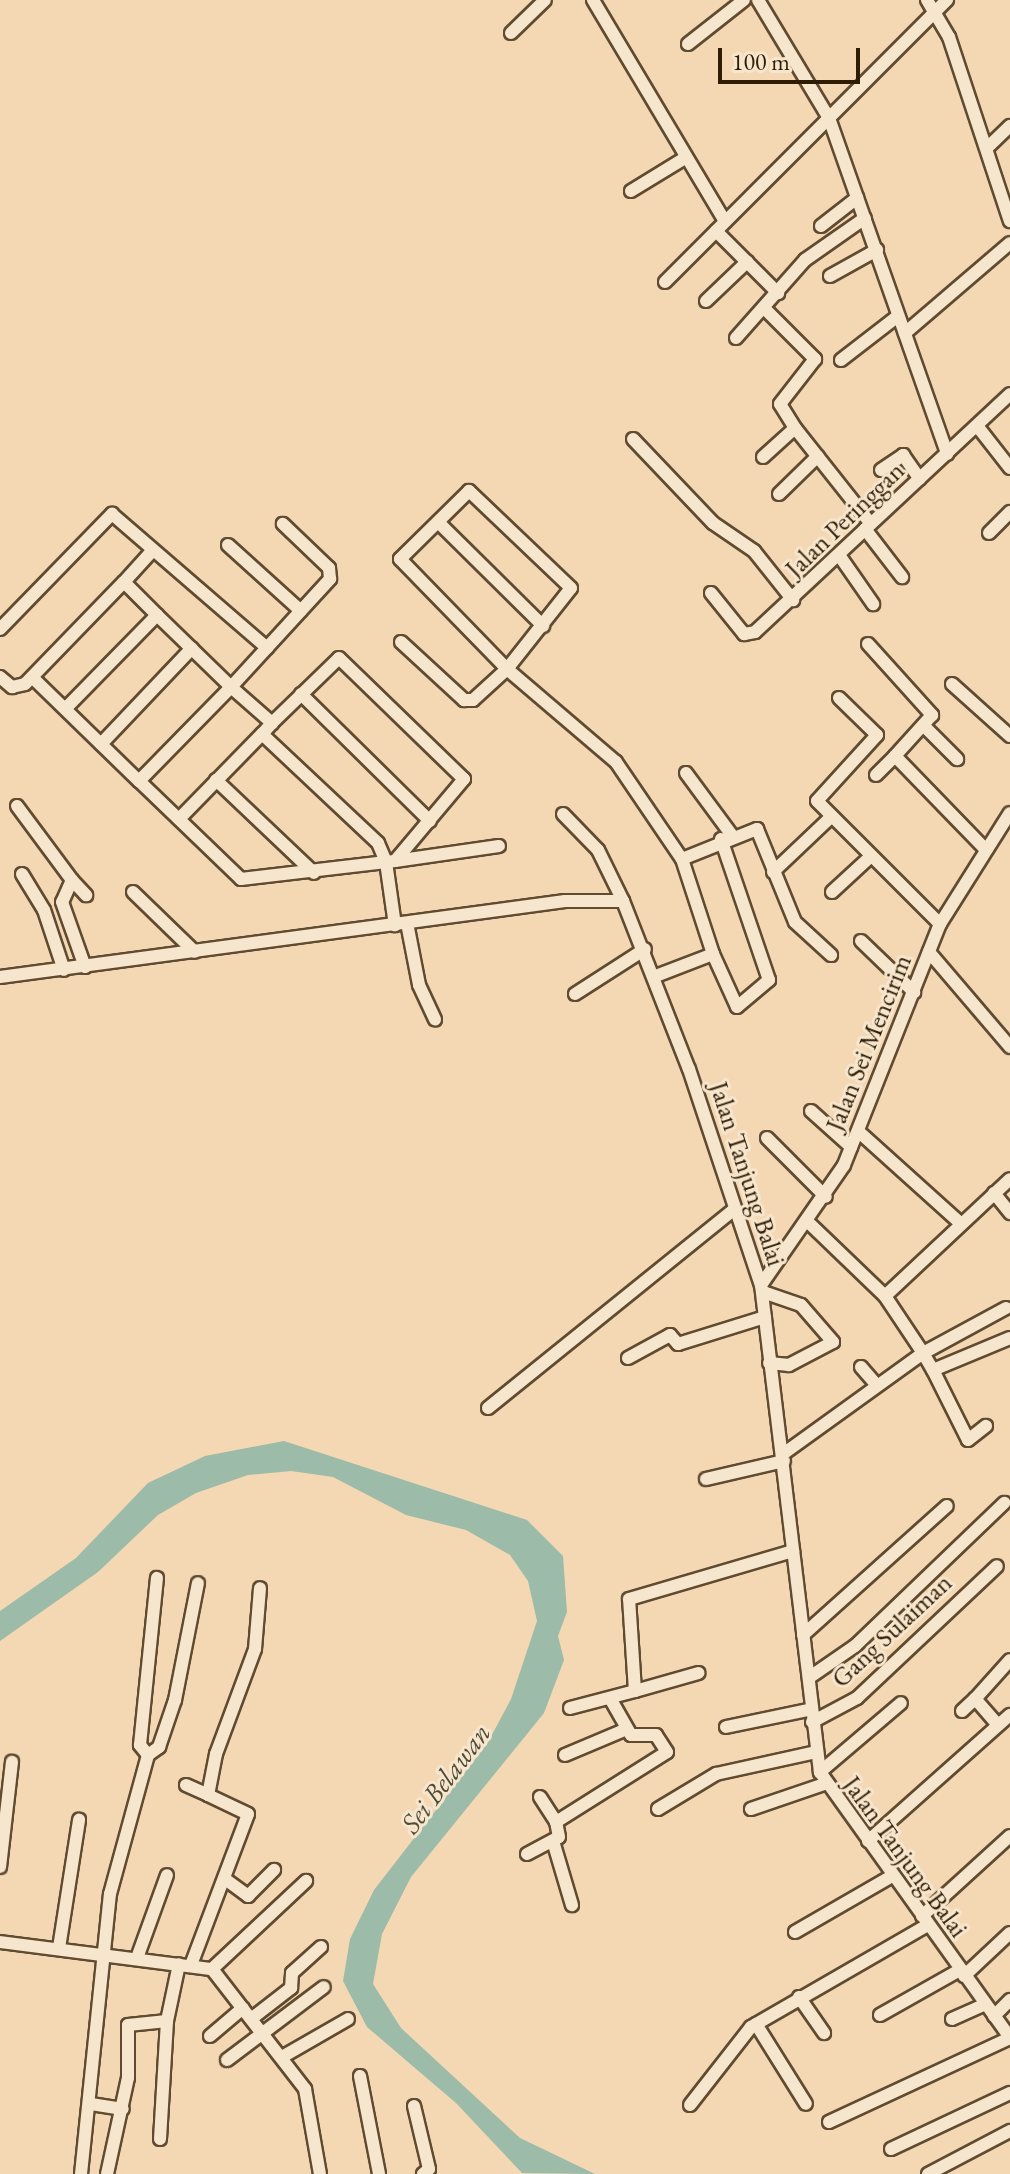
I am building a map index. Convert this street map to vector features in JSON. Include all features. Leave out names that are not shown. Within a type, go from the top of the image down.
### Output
[{"type":"street","points":[[511,33],[545,0]]},
{"type":"street","points":[[593,0],[685,158],[720,226],[747,262],[778,293]]},
{"type":"street","points":[[688,44],[744,0]]},
{"type":"street","points":[[758,0],[829,118],[947,454]]},
{"type":"street","points":[[927,0],[935,12],[1006,195],[1010,221]]},
{"type":"street","points":[[665,282],[947,0]]},
{"type":"street","points":[[987,148],[1010,126]]},
{"type":"street","points":[[631,191],[685,158]]},
{"type":"street","points":[[821,226],[857,198]]},
{"type":"street","points":[[736,338],[765,309],[805,260],[865,218]]},
{"type":"street","points":[[905,333],[1010,243]]},
{"type":"street","points":[[830,276],[877,250]]},
{"type":"street","points":[[706,301],[747,262]]},
{"type":"street","points":[[765,309],[815,359],[780,404],[902,577]]},
{"type":"street","points":[[841,360],[898,316]]},
{"type":"street","name":"Jalan Peringgan","points":[[711,593],[744,634],[793,600],[1010,394]]},
{"type":"street","points":[[978,427],[1010,468]]},
{"type":"street","points":[[763,457],[795,428]]},
{"type":"street","points":[[633,439],[713,523],[754,551],[793,600]]},
{"type":"street","points":[[881,470],[903,455],[920,479]]},
{"type":"street","points":[[779,494],[818,456]]},
{"type":"street","points":[[401,642],[468,702],[507,669],[572,593],[570,586],[472,492],[438,522],[400,563],[507,669],[616,762],[682,859],[713,954],[737,1007],[769,980],[726,837],[686,773]]},
{"type":"street","points":[[102,504],[267,648]]},
{"type":"street","points":[[989,533],[1010,512]]},
{"type":"street","points":[[0,629],[112,514]]},
{"type":"street","points":[[438,522],[543,626]]},
{"type":"street","points":[[139,781],[267,648],[331,573],[283,524]]},
{"type":"street","points":[[228,545],[301,611]]},
{"type":"street","points":[[0,677],[19,687],[33,678],[153,550]]},
{"type":"street","points":[[839,555],[873,604]]},
{"type":"street","points":[[124,582],[272,723]]},
{"type":"street","points":[[66,708],[157,615]]},
{"type":"street","points":[[868,644],[932,715],[876,775]]},
{"type":"street","points":[[101,744],[192,648]]},
{"type":"street","points":[[179,819],[339,658],[463,777],[465,783],[390,862]]},
{"type":"street","points":[[33,678],[241,879],[314,873],[499,846]]},
{"type":"street","points":[[952,684],[1010,736]]},
{"type":"street","points":[[301,694],[430,821]]},
{"type":"street","points":[[839,698],[877,735],[817,799],[940,924]]},
{"type":"street","points":[[924,726],[957,759]]},
{"type":"street","points":[[262,734],[378,843],[390,862],[401,924],[419,985],[435,1020]]},
{"type":"street","points":[[895,756],[985,849]]},
{"type":"street","points":[[216,780],[314,873]]},
{"type":"street","points":[[17,806],[86,895]]},
{"type":"street","name":"Jalan Sei Mencirim","points":[[762,1288],[826,1197],[858,1131],[940,924],[1010,813]]},
{"type":"street","name":"Jalan Tanjung Balai","points":[[563,814],[598,850],[645,949],[762,1288],[810,1677],[816,1752],[822,1778],[1010,2037]]},
{"type":"street","points":[[773,872],[832,816]]},
{"type":"street","points":[[682,859],[726,837],[757,829],[795,922],[831,955]]},
{"type":"street","points":[[832,892],[871,856]]},
{"type":"street","points":[[22,874],[44,910],[64,970]]},
{"type":"street","points":[[72,880],[62,902],[85,967]]},
{"type":"street","points":[[133,892],[195,952]]},
{"type":"street","points":[[0,977],[565,901],[623,901]]},
{"type":"street","points":[[861,941],[914,992]]},
{"type":"street","points":[[575,994],[645,949]]},
{"type":"street","points":[[929,952],[1008,1044]]},
{"type":"street","points":[[656,976],[713,954]]},
{"type":"street","points":[[811,1111],[851,1147]]},
{"type":"street","points":[[858,1131],[959,1222]]},
{"type":"street","points":[[767,1138],[826,1197]]},
{"type":"street","points":[[885,1296],[959,1222],[1010,1179]]},
{"type":"street","points":[[994,1193],[1010,1213]]},
{"type":"street","points":[[488,1408],[735,1209]]},
{"type":"street","points":[[808,1222],[885,1296],[933,1370],[968,1440],[986,1426]]},
{"type":"street","points":[[762,1288],[801,1305],[833,1342],[789,1365],[769,1363]]},
{"type":"street","points":[[706,1479],[784,1457],[876,1384],[923,1353],[1006,1308]]},
{"type":"street","points":[[628,1358],[670,1335],[678,1344],[765,1317]]},
{"type":"street","points":[[933,1370],[1010,1338]]},
{"type":"street","points":[[861,1367],[876,1384]]},
{"type":"street","points":[[810,1677],[865,1638],[1004,1503]]},
{"type":"street","points":[[803,1635],[947,1506]]},
{"type":"street","points":[[635,1691],[629,1599],[793,1551]]},
{"type":"street","name":"Gang Sulaiman","points":[[726,1727],[812,1716],[857,1698],[997,1566]]},
{"type":"street","points":[[148,1755],[140,1745],[157,1578]]},
{"type":"street","points":[[81,2174],[91,2104],[102,1952],[110,1894],[148,1755],[159,1747],[175,1700],[198,1583]]},
{"type":"street","points":[[208,1795],[216,1754],[255,1649],[260,1588]]},
{"type":"street","points":[[962,1711],[1010,1660]]},
{"type":"street","points":[[570,1708],[611,1700],[698,1673]]},
{"type":"street","points":[[975,1699],[998,1725]]},
{"type":"street","points":[[556,1822],[667,1752],[656,1735],[634,1736],[611,1700]]},
{"type":"street","points":[[751,1809],[822,1778],[901,1703]]},
{"type":"street","points":[[868,1841],[1010,1715]]},
{"type":"street","points":[[565,1755],[627,1729]]},
{"type":"street","points":[[658,1809],[716,1774],[816,1752]]},
{"type":"street","points":[[0,1867],[12,1762]]},
{"type":"street","points":[[160,2139],[167,2021],[185,1964],[225,1879],[248,1813],[186,1785]]},
{"type":"street","points":[[527,1854],[561,1836],[540,1797]]},
{"type":"street","points":[[59,1948],[79,1820]]},
{"type":"street","points":[[690,2105],[740,2035],[925,1921],[1010,1836]]},
{"type":"street","points":[[553,1841],[572,1905]]},
{"type":"street","points":[[225,1879],[248,1896],[274,1870]]},
{"type":"street","points":[[137,1958],[167,1875]]},
{"type":"street","points":[[795,1932],[892,1876]]},
{"type":"street","points":[[212,1969],[306,1881]]},
{"type":"street","points":[[880,2015],[962,1973],[1010,1933]]},
{"type":"street","points":[[0,1942],[102,1952],[212,1969],[305,2089],[320,2174]]},
{"type":"street","points":[[210,2036],[291,1988],[292,1973],[321,1947]]},
{"type":"street","points":[[227,2060],[324,1987]]},
{"type":"street","points":[[799,1997],[824,2033]]},
{"type":"street","points":[[994,2016],[1010,2000]]},
{"type":"street","points":[[952,2019],[985,2004]]},
{"type":"street","points":[[282,2057],[348,2019]]},
{"type":"street","points":[[107,2174],[123,2109],[128,2025],[167,2021]]},
{"type":"street","points":[[756,2024],[806,2104]]},
{"type":"street","points":[[829,2122],[1010,2037]]},
{"type":"street","points":[[360,2076],[379,2174]]},
{"type":"street","points":[[891,2149],[1010,2093]]},
{"type":"street","points":[[91,2104],[123,2109]]},
{"type":"street","points":[[414,2106],[429,2169],[423,2174]]},
{"type":"street","points":[[928,2174],[1010,2131]]},
{"type":"shaded area","name":"Sei Belawan","points":[[284,1441],[527,1520],[563,1556],[567,1612],[558,1636],[564,1660],[544,1713],[411,1877],[382,1934],[373,1984],[401,2028],[520,2138],[595,2174],[522,2173],[456,2103],[367,2027],[343,1981],[350,1939],[374,1890],[487,1744],[511,1699],[537,1621],[528,1581],[510,1555],[466,1530],[406,1515],[333,1477],[291,1471],[248,1475],[196,1493],[158,1515],[98,1572],[0,1641],[0,1611],[76,1558],[148,1483],[205,1456]]}]
